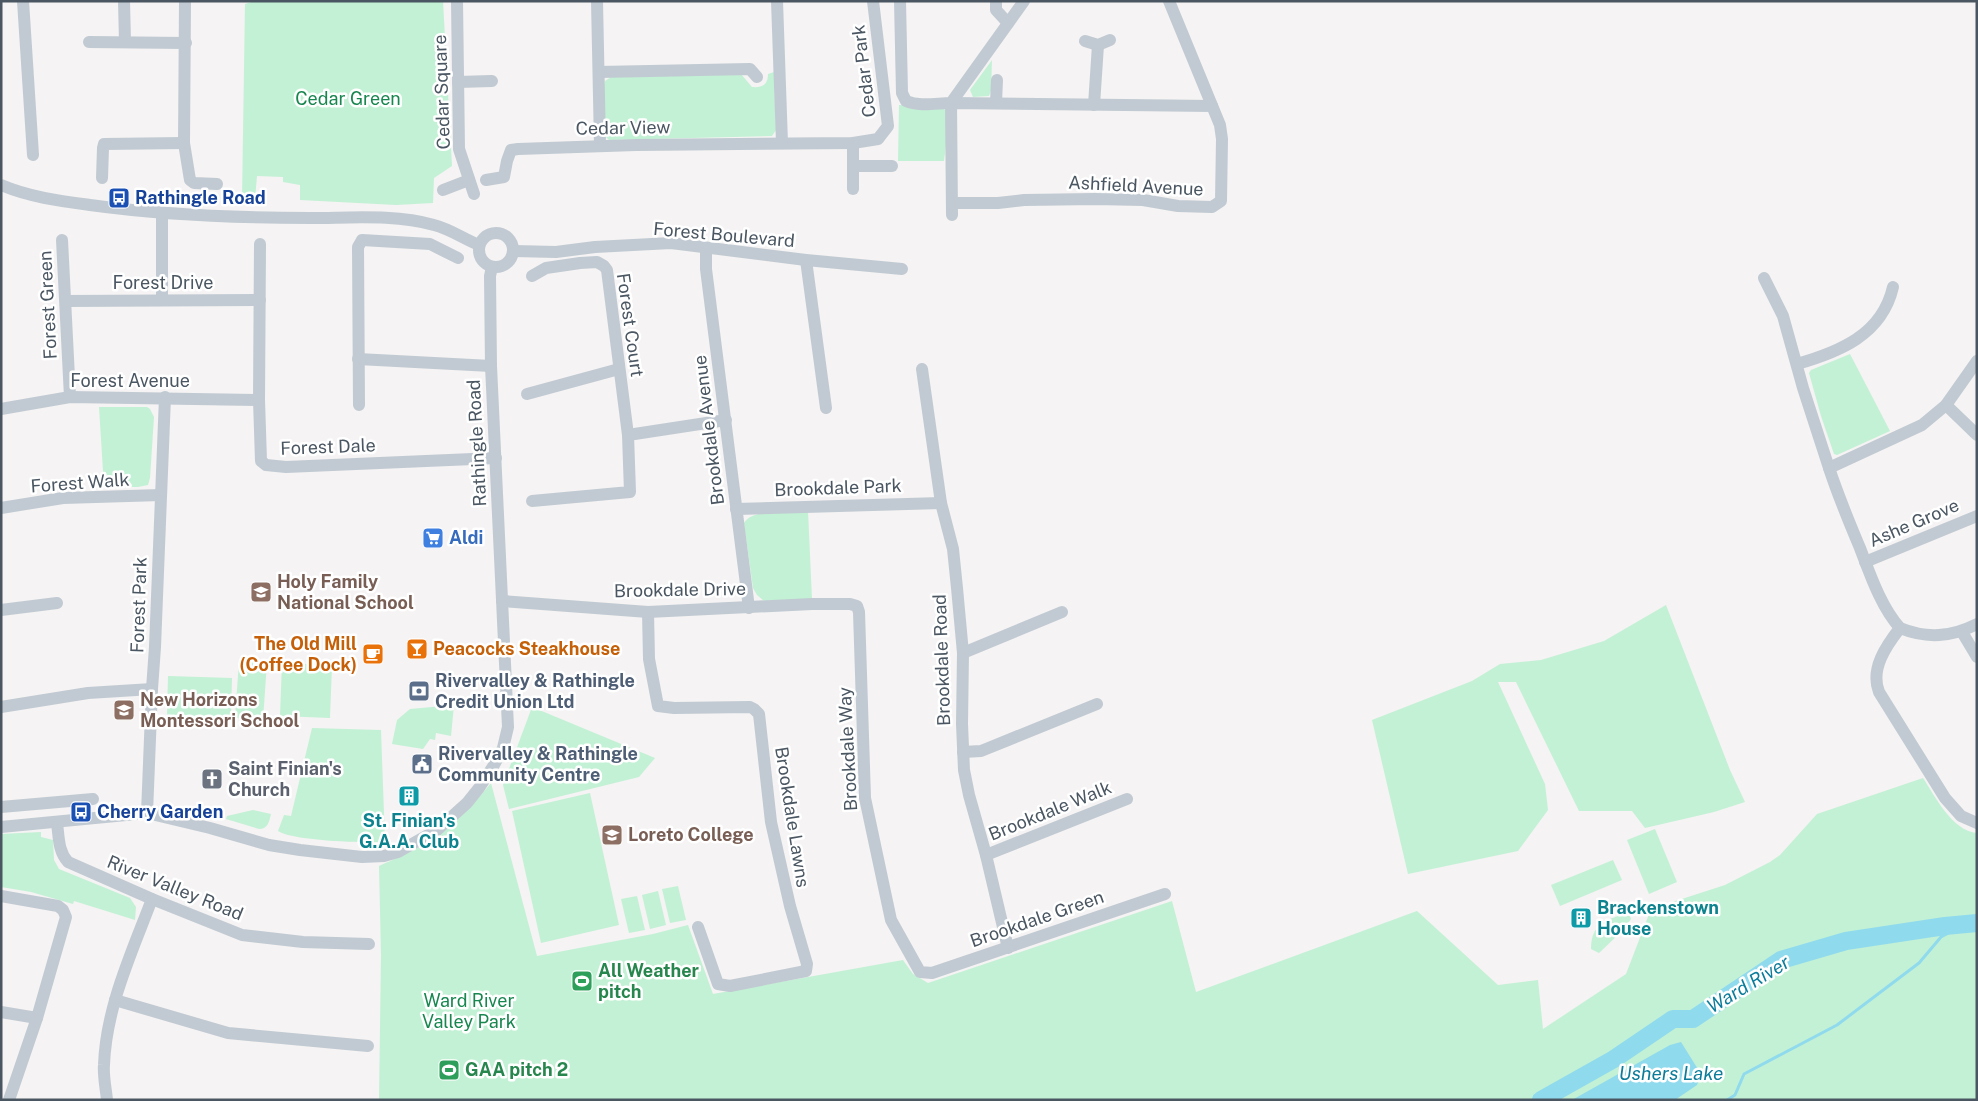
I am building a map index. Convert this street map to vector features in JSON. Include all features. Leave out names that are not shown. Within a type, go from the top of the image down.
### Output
[{"type":"street","points":[[23,1],[33,155]]},
{"type":"street","points":[[124,1],[125,42]]},
{"type":"street","points":[[185,1],[184,143],[190,180],[194,183],[217,184]]},
{"type":"street","name":"Cedar Square","points":[[457,1],[459,149],[474,194]]},
{"type":"street","points":[[597,1],[600,145]]},
{"type":"street","points":[[777,1],[782,143]]},
{"type":"street","name":"Cedar Park","points":[[853,142],[878,139],[888,126],[873,1]]},
{"type":"street","points":[[900,1],[902,93],[906,101],[929,104],[1212,106]]},
{"type":"street","points":[[996,1],[996,10],[1008,23]]},
{"type":"street","points":[[951,103],[1024,1]]},
{"type":"street","name":"Ashfield Avenue","points":[[951,103],[952,209],[1024,200],[1095,199],[1143,200],[1178,206],[1212,207],[1221,200],[1222,139],[1220,124],[1170,1]]},
{"type":"street","points":[[1085,41],[1104,43],[1094,104]]},
{"type":"street","points":[[89,42],[186,43]]},
{"type":"street","points":[[599,72],[750,68],[757,77]]},
{"type":"street","points":[[996,103],[997,80]]},
{"type":"street","points":[[458,82],[492,81]]},
{"type":"street","points":[[853,142],[854,188]]},
{"type":"street","name":"Cedar View","points":[[486,180],[504,177],[506,160],[511,150],[600,145],[853,142]]},
{"type":"street","points":[[102,178],[104,144],[184,143]]},
{"type":"street","points":[[853,166],[892,166]]},
{"type":"street","points":[[443,190],[469,180]]},
{"type":"street","points":[[1,185],[32,195],[69,202],[162,213],[265,217],[387,218],[418,221],[437,225],[479,246]]},
{"type":"street","points":[[162,213],[162,300]]},
{"type":"street","points":[[496,232],[502,233],[511,240],[514,251],[512,257],[504,266],[492,267],[483,261],[480,256],[479,246],[485,236],[496,232]]},
{"type":"street","name":"Forest Green","points":[[62,240],[70,397]]},
{"type":"street","points":[[359,405],[358,246],[362,240],[430,244],[458,258]]},
{"type":"street","name":"Forest Boulevard","points":[[514,251],[556,252],[595,247],[671,243],[706,249],[902,269]]},
{"type":"street","name":"Forest Dale","points":[[260,244],[259,400],[261,461],[266,465],[286,467],[496,458]]},
{"type":"street","name":"Brookdale Avenue","points":[[706,249],[706,269],[749,608]]},
{"type":"street","points":[[806,260],[826,408]]},
{"type":"street","name":"Forest Court","points":[[532,276],[546,268],[571,264],[597,262],[607,270],[618,369],[628,435],[630,492],[532,501]]},
{"type":"street","name":"Rathingle Road","points":[[57,823],[146,813],[269,845],[362,857],[384,856],[398,852],[437,830],[467,803],[479,788],[503,748],[508,727],[491,366],[490,276],[492,267]]},
{"type":"street","points":[[1764,278],[1778,302],[1803,388],[1865,562],[1890,613],[1900,628],[1932,636],[1962,632],[1977,624]]},
{"type":"street","points":[[1797,364],[1841,349],[1865,334],[1885,308],[1894,287]]},
{"type":"street","name":"Forest Drive","points":[[66,301],[260,300]]},
{"type":"street","points":[[358,359],[491,366]]},
{"type":"street","points":[[1830,468],[1922,425],[1946,405],[1977,361]]},
{"type":"street","points":[[527,394],[618,369]]},
{"type":"street","name":"Brookdale Road","points":[[922,369],[941,503],[953,549],[962,653],[963,752],[969,795],[986,855],[1008,948]]},
{"type":"street","name":"Forest Avenue","points":[[1,409],[70,397],[165,397],[259,400]]},
{"type":"street","name":"Forest Park","points":[[146,813],[165,397]]},
{"type":"street","points":[[1946,405],[1977,435]]},
{"type":"street","points":[[628,435],[726,420]]},
{"type":"street","name":"Forest Walk","points":[[1,508],[63,498],[161,496]]},
{"type":"street","name":"Brookdale Park","points":[[736,509],[941,503]]},
{"type":"street","name":"Ashe Grove","points":[[1865,562],[1977,516]]},
{"type":"street","name":"Brookdale Drive","points":[[502,601],[648,612],[812,604],[850,604],[857,606]]},
{"type":"street","points":[[1,610],[57,603]]},
{"type":"street","name":"Brookdale Way","points":[[857,606],[859,612],[865,798],[891,920],[920,972]]},
{"type":"street","name":"Brookdale Lawns","points":[[648,612],[649,659],[658,706],[674,708],[750,707],[754,708],[758,714],[771,822],[790,906],[806,964],[806,971],[730,986],[718,984],[698,927]]},
{"type":"street","points":[[962,653],[1062,612]]},
{"type":"street","points":[[1900,628],[1883,655],[1876,676],[1876,685],[1945,798],[1961,816],[1977,823]]},
{"type":"street","points":[[1962,632],[1977,658]]},
{"type":"street","points":[[1,706],[88,693],[152,689]]},
{"type":"street","points":[[963,752],[981,751],[1097,704]]},
{"type":"street","points":[[1,807],[93,799]]},
{"type":"street","name":"Brookdale Walk","points":[[986,855],[1127,799]]},
{"type":"street","points":[[1,828],[57,823]]},
{"type":"street","name":"River Valley Road","points":[[57,823],[60,849],[62,856],[68,862],[152,899],[242,935],[303,942],[369,944]]},
{"type":"street","name":"Brookdale Green","points":[[920,972],[932,974],[1165,894]]},
{"type":"street","points":[[1,896],[58,906],[63,910],[66,917],[9,1100]]},
{"type":"street","points":[[107,1100],[103,1067],[107,1036],[115,1000],[152,899]]},
{"type":"street","points":[[115,1000],[228,1033],[368,1046]]},
{"type":"street","points":[[1,1012],[36,1018]]},
{"type":"green space","name":"Cedar Green","points":[[254,1],[443,1],[452,166],[434,178],[433,203],[396,205],[300,200],[300,185],[283,182],[283,177],[257,176],[255,199],[242,199],[245,4]]},
{"type":"green space","points":[[992,60],[991,91],[989,96],[973,97],[970,90]]},
{"type":"green space","points":[[774,72],[776,130],[772,136],[609,140],[605,136],[604,85],[605,81],[611,77],[741,74],[752,87],[756,87],[764,85],[768,74]]},
{"type":"green space","points":[[899,105],[942,108],[947,111],[947,138],[944,161],[898,161]]},
{"type":"green space","points":[[1850,354],[1890,431],[1837,455],[1834,454],[1821,416],[1809,373],[1811,370]]},
{"type":"green space","points":[[99,407],[147,407],[150,409],[154,417],[148,485],[138,487],[104,487]]},
{"type":"green space","points":[[808,511],[812,599],[764,601],[753,588],[744,523],[755,515],[764,513]]},
{"type":"green space","points":[[1666,605],[1730,770],[1745,802],[1714,812],[1645,828],[1632,811],[1579,811],[1516,682],[1498,682],[1545,784],[1548,810],[1518,851],[1408,874],[1372,720],[1472,681],[1500,664],[1541,660],[1604,641]]},
{"type":"green space","points":[[239,661],[267,662],[263,720],[235,718]]},
{"type":"green space","points":[[282,663],[332,665],[330,718],[280,716]]},
{"type":"green space","points":[[168,676],[232,678],[231,718],[167,715]]},
{"type":"green space","points":[[454,705],[451,736],[436,733],[435,740],[430,739],[423,749],[392,744],[397,720],[410,709]]},
{"type":"green space","points":[[532,707],[655,758],[639,777],[509,809],[503,785]]},
{"type":"green space","points":[[312,728],[381,730],[385,842],[346,842],[313,839],[278,831],[284,815],[291,816]]},
{"type":"green space","name":"Ward River Valley Park","points":[[1923,778],[1952,819],[1968,831],[1977,833],[1977,1100],[379,1100],[381,955],[379,866],[422,846],[441,833],[468,810],[491,783],[537,956],[653,934],[688,925],[713,994],[903,960],[913,974],[928,983],[1172,901],[1196,992],[1417,911],[1498,985],[1538,980],[1543,1029],[1626,974],[1651,909],[1725,885],[1770,862],[1780,855],[1817,814]]},
{"type":"green space","points":[[590,793],[619,925],[541,943],[512,811]]},
{"type":"green space","points":[[253,810],[271,814],[268,824],[264,828],[259,829],[226,819],[227,816]]},
{"type":"green space","points":[[1655,829],[1677,882],[1649,894],[1627,840]]},
{"type":"green space","points":[[41,832],[41,837],[53,840],[54,860],[59,869],[130,898],[136,907],[135,920],[74,901],[73,904],[31,892],[1,887],[1,834]]},
{"type":"green space","points":[[1613,860],[1622,880],[1560,906],[1551,885]]},
{"type":"green space","points":[[678,886],[686,920],[670,923],[662,889]]},
{"type":"green space","points":[[658,891],[666,925],[650,929],[642,895]]},
{"type":"green space","points":[[637,896],[645,930],[629,933],[621,899]]},
{"type":"green space","points":[[1618,916],[1630,916],[1631,919],[1621,932],[1599,953],[1591,949],[1591,942],[1598,927]]},
{"type":"water","name":"Ushers Lake","points":[[1681,1042],[1701,1074],[1697,1085],[1675,1100],[1572,1100],[1670,1045]]},
{"type":"waterway","name":"Ward River","points":[[1541,1100],[1614,1059],[1673,1019],[1693,1019],[1781,960],[1846,941],[1977,923]]},
{"type":"waterway","points":[[1727,1100],[1735,1095],[1744,1074],[1837,1025],[1919,963],[1941,937],[1965,924]]},
{"type":"place","name":"Rathingle Road","points":[[119,198]]},
{"type":"place","name":"Aldi","points":[[433,538]]},
{"type":"place","name":"Holy Family National School","points":[[261,592]]},
{"type":"place","name":"Peacocks Steakhouse","points":[[417,649]]},
{"type":"place","name":"The Old Mill (Coffee Dock)","points":[[373,654]]},
{"type":"place","name":"Rivervalley & Rathingle Credit Union Ltd","points":[[419,691]]},
{"type":"place","name":"New Horizons Montessori School","points":[[124,710]]},
{"type":"place","name":"Rivervalley & Rathingle Community Centre","points":[[422,764]]},
{"type":"place","name":"Saint Finian's Church","points":[[212,779]]},
{"type":"place","name":"St. Finian's G.A.A. Club","points":[[409,796]]},
{"type":"place","name":"Cherry Garden","points":[[81,812]]},
{"type":"place","name":"Loreto College","points":[[612,835]]},
{"type":"place","name":"Brackenstown House","points":[[1581,918]]},
{"type":"place","name":"All Weather pitch","points":[[582,981]]},
{"type":"place","name":"GAA pitch 2","points":[[449,1070]]}]
